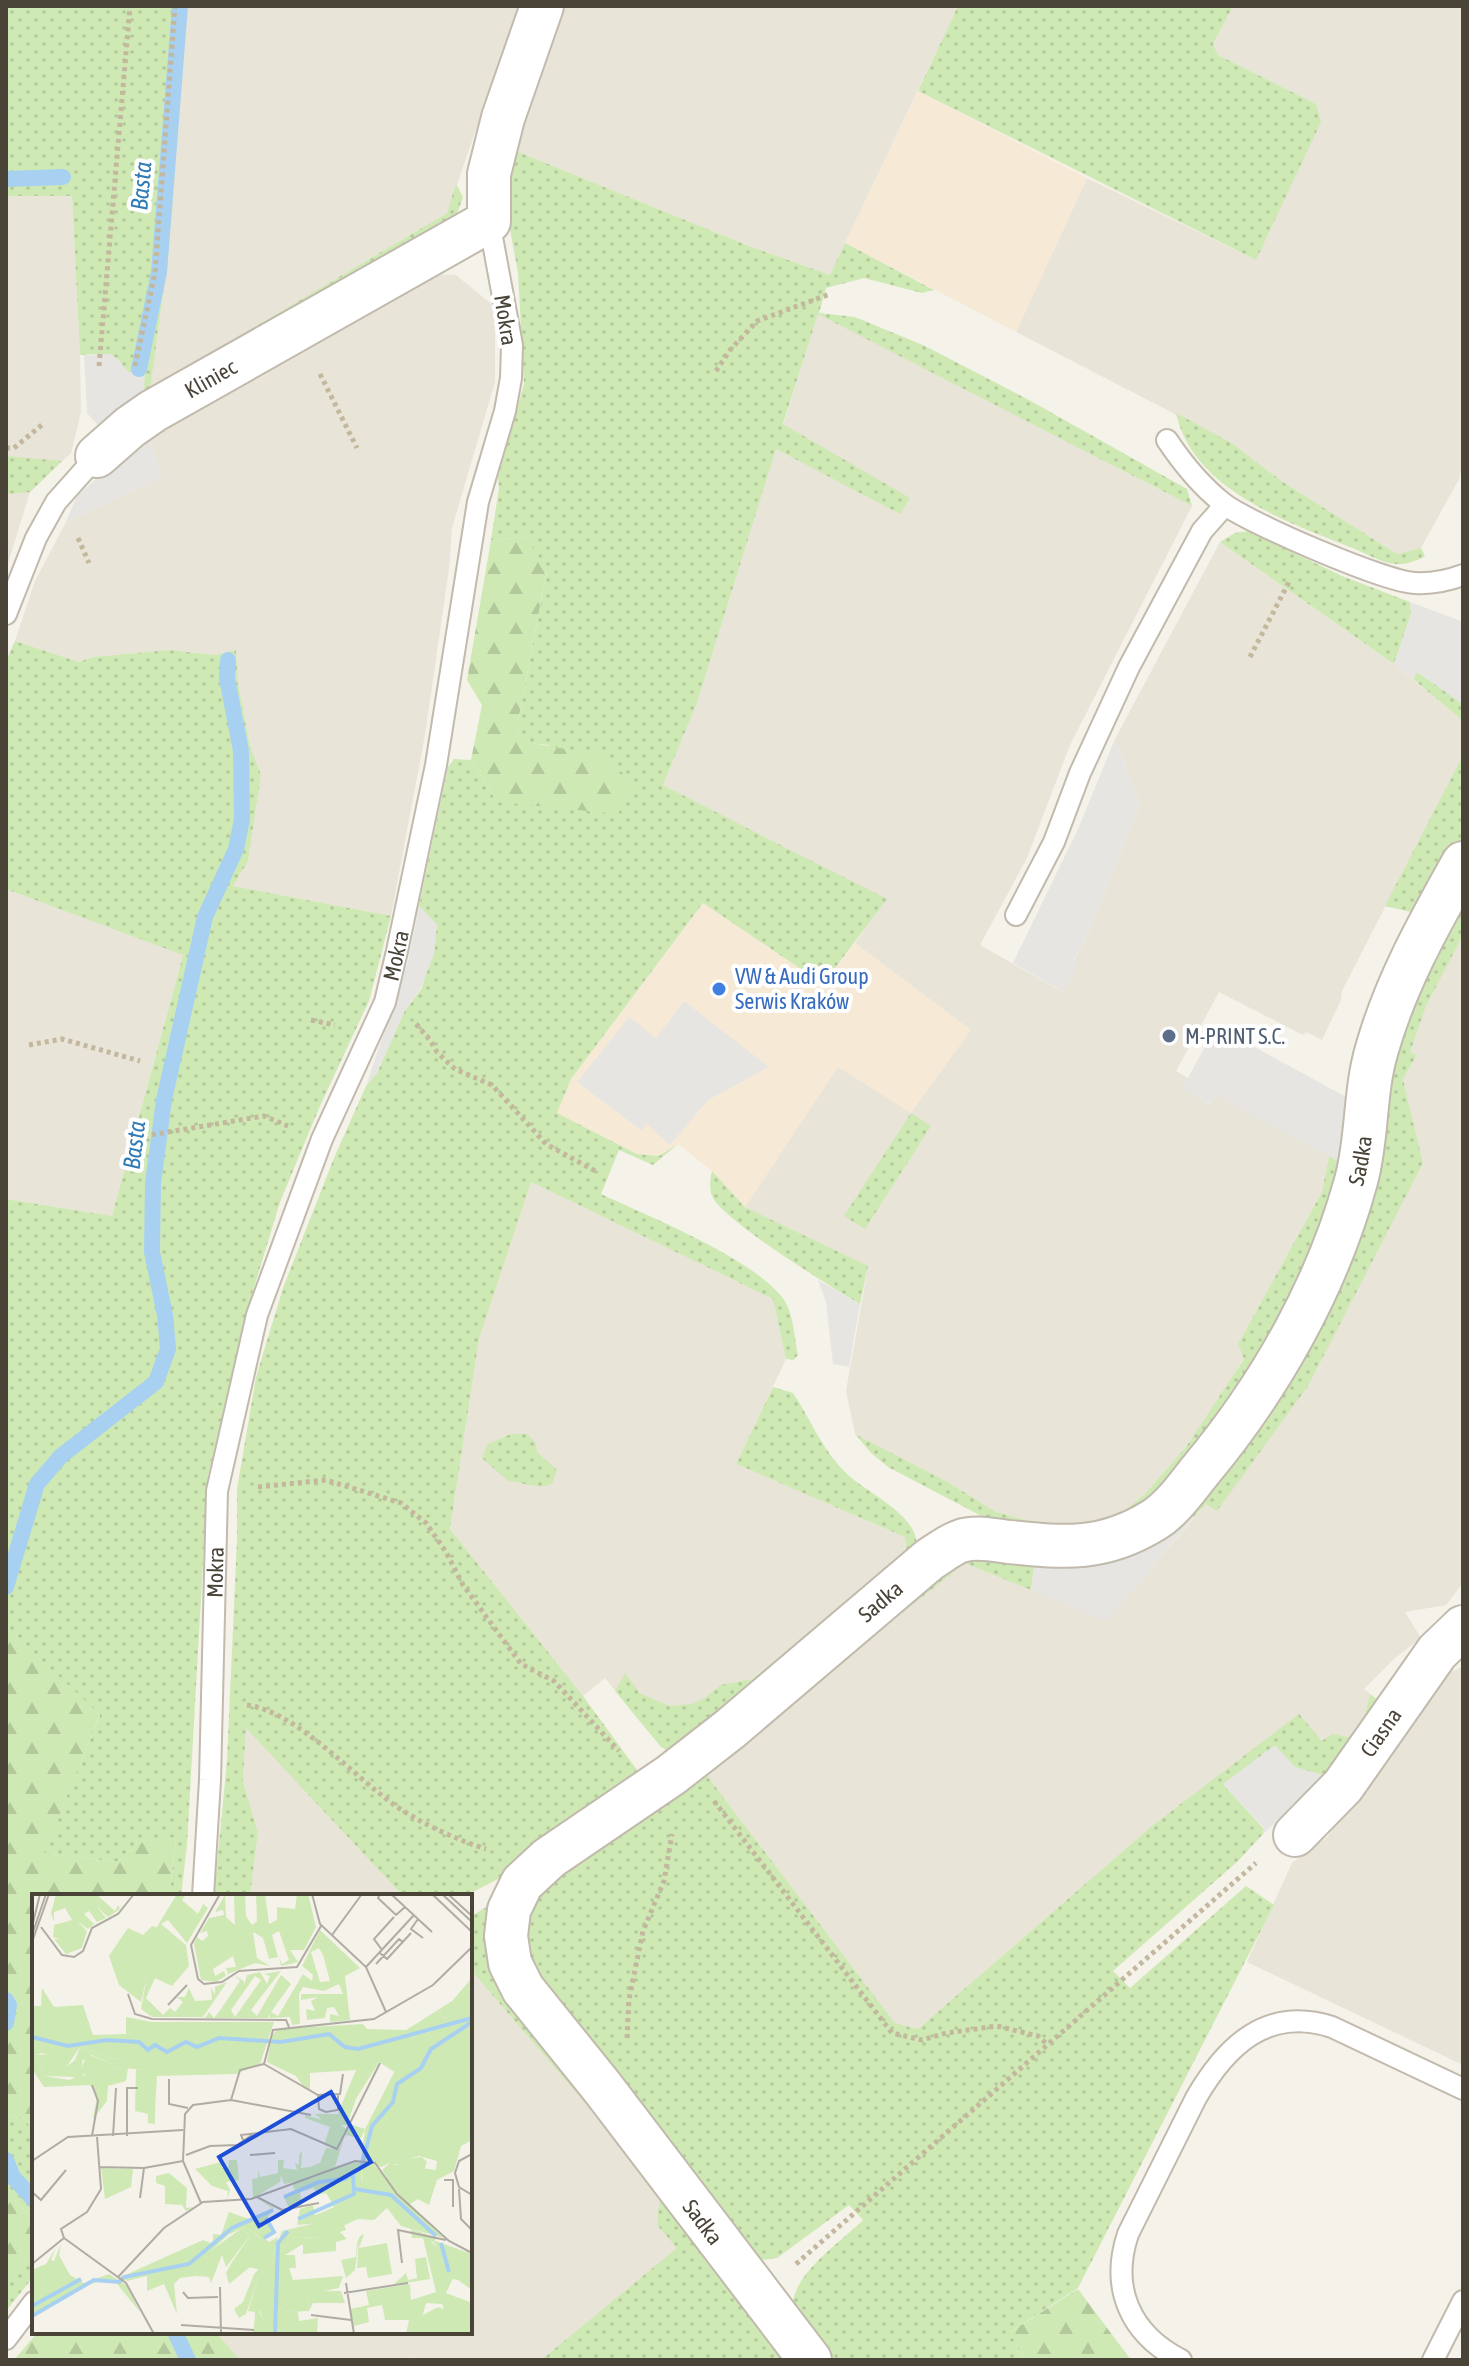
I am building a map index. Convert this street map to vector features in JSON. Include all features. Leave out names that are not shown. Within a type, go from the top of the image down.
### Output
[{"type":"street","name":"Mokra","points":[[489,221],[489,174],[503,118],[542,6]]},
{"type":"street","name":"Kliniec","points":[[97,456],[153,411],[489,221]]},
{"type":"street","name":"Sadka","points":[[810,2360],[602,2087],[523,1989],[510,1963],[506,1936],[509,1910],[522,1883],[549,1858],[652,1788],[730,1729],[930,1559],[962,1540],[989,1539],[1067,1548],[1126,1537],[1158,1517],[1188,1485],[1223,1444],[1290,1340],[1338,1239],[1357,1177],[1376,1052],[1414,949],[1463,863]]},
{"type":"street","name":"Ciasna","points":[[1295,1835],[1343,1786],[1437,1652],[1463,1627]]},
{"type":"lane","name":"Mokra","points":[[203,1894],[217,1491],[257,1315],[322,1139],[385,1002],[436,765],[478,502],[505,411],[511,378],[512,345],[489,221]]},
{"type":"lane","points":[[1167,440],[1184,465],[1225,505],[1348,562],[1412,583],[1442,583],[1463,575]]},
{"type":"lane","name":"Kliniec","points":[[6,614],[36,538],[56,502],[97,456]]},
{"type":"lane","points":[[1016,915],[1054,842],[1091,749],[1143,640],[1202,531],[1225,505]]},
{"type":"lane","points":[[1181,2360],[1159,2346],[1130,2314],[1120,2271],[1121,2254],[1196,2098],[1207,2079],[1234,2047],[1271,2025],[1313,2021],[1463,2089]]},
{"type":"lane","points":[[1433,2360],[1463,2301]]},
{"type":"lane","points":[[6,2339],[32,2305]]},
{"type":"path","points":[[99,366],[130,6]]},
{"type":"path","points":[[134,372],[155,273],[175,6]]},
{"type":"path","points":[[716,371],[730,350],[757,321],[830,294]]},
{"type":"path","points":[[318,370],[357,448]]},
{"type":"path","points":[[6,448],[14,448],[43,424]]},
{"type":"path","points":[[1250,657],[1286,588]]},
{"type":"path","points":[[29,1045],[62,1039],[140,1061]]},
{"type":"path","points":[[430,1040],[437,1052],[455,1069],[492,1085],[546,1144],[597,1172]]},
{"type":"path","points":[[144,1136],[264,1116],[322,1139]]},
{"type":"path","points":[[217,1491],[326,1480],[401,1503],[426,1523],[463,1585],[521,1664],[554,1681],[674,1809],[664,1881],[643,1931],[629,1999],[628,2036],[617,2067],[602,2087]]},
{"type":"path","points":[[212,1703],[252,1706],[291,1723],[395,1806],[467,1843],[524,1861],[549,1858]]},
{"type":"path","points":[[685,1764],[892,2033],[922,2040],[946,2033],[997,2026],[1038,2036],[1048,2045]]},
{"type":"path","points":[[759,2296],[1217,1895],[1295,1835]]},
{"type":"shaded area","points":[[187,6],[519,6],[447,213],[149,390],[168,259]]},
{"type":"shaded area","points":[[561,6],[958,6],[830,275],[749,246],[516,151],[543,51]]},
{"type":"shaded area","points":[[1233,6],[1463,6],[1463,462],[1459,479],[1421,548],[1397,554],[1283,482],[1233,444],[1016,332],[1087,178],[1256,260],[1316,104],[1218,55],[1213,44]]},
{"type":"shaded area","points":[[918,91],[1087,178],[1016,332],[845,243]]},
{"type":"shaded area","points":[[6,196],[72,196],[81,412],[71,453],[30,492],[6,570]]},
{"type":"shaded area","points":[[435,274],[456,275],[495,307],[495,382],[452,528],[425,735],[391,916],[233,886],[248,861],[261,775],[250,746],[238,682],[236,650],[215,655],[169,650],[93,657],[79,662],[15,641],[35,581],[66,522],[161,478],[148,432]]},
{"type":"shaded area","points":[[818,313],[1192,506],[1070,745],[1027,858],[980,945],[1063,992],[1140,804],[1115,739],[1220,542],[1394,664],[1463,721],[1463,755],[1342,991],[1341,1000],[1322,1040],[1306,1032],[1303,1035],[1219,992],[1176,1071],[1188,1078],[1183,1089],[1211,1105],[1216,1095],[1329,1156],[1322,1192],[1238,1344],[1244,1358],[1225,1390],[1186,1447],[1144,1495],[1122,1512],[1097,1522],[1068,1525],[1026,1520],[996,1512],[946,1481],[855,1434],[846,1391],[868,1267],[745,1207],[838,1067],[874,958],[855,943],[886,899],[663,785],[697,703]]},
{"type":"shaded area","points":[[110,354],[128,372],[145,370],[144,390],[149,390],[105,433],[87,413],[84,355]]},
{"type":"shaded area","points":[[148,432],[161,478],[66,522],[77,496]]},
{"type":"shaded area","points":[[1410,602],[1461,621],[1462,704],[1418,672],[1413,679],[1394,664],[1411,614]]},
{"type":"shaded area","points":[[1115,739],[1140,804],[1088,934],[1073,961],[1078,964],[1064,992],[1013,963],[1078,829]]},
{"type":"shaded area","points":[[6,889],[183,954],[112,1216],[6,1199]]},
{"type":"shaded area","points":[[703,903],[823,984],[855,943],[971,1030],[911,1113],[838,1067],[745,1207],[712,1171],[678,1144],[659,1156],[637,1154],[557,1113],[571,1079]]},
{"type":"shaded area","points":[[419,906],[437,925],[434,954],[421,988],[404,1012],[377,1073],[366,1086],[408,962]]},
{"type":"shaded area","points":[[1463,935],[1463,1583],[1446,1605],[1405,1612],[1421,1638],[1395,1658],[1364,1689],[1370,1694],[1363,1722],[1348,1737],[1322,1741],[1299,1715],[1153,1825],[918,2029],[895,2023],[705,1773],[965,1562],[1106,1621],[1206,1504],[1217,1510],[1353,1296],[1423,1163],[1403,1079],[1417,1056],[1409,1052],[1426,1005]]},
{"type":"shaded area","points":[[684,1001],[769,1067],[708,1100],[670,1145],[647,1124],[641,1130],[577,1082],[629,1017],[656,1038]]},
{"type":"shaded area","points":[[1216,1026],[1346,1097],[1340,1162],[1216,1096],[1212,1105],[1182,1089]]},
{"type":"shaded area","points":[[531,1182],[773,1299],[786,1359],[736,1464],[905,1537],[907,1554],[684,1733],[647,1730],[605,1678],[583,1696],[450,1529],[479,1339]]},
{"type":"shaded area","points":[[818,1280],[860,1304],[849,1367],[833,1364],[826,1302]]},
{"type":"shaded area","points":[[1186,1515],[1193,1518],[1106,1622],[1031,1590],[1035,1561]]},
{"type":"shaded area","points":[[1463,1666],[1463,2065],[1247,1962],[1292,1863],[1327,1837],[1446,1675]]},
{"type":"shaded area","points":[[246,1727],[401,1894],[250,1894],[258,1833],[243,1781]]},
{"type":"shaded area","points":[[1275,1745],[1295,1767],[1325,1776],[1263,1834],[1264,1828],[1223,1784]]},
{"type":"shaded area","points":[[472,1971],[636,2161],[660,2195],[657,2225],[678,2248],[541,2360],[416,2360],[413,2357],[409,2360],[240,2360],[218,2334],[472,2334]]},
{"type":"green space","points":[[6,6],[187,6],[168,259],[150,389],[447,213],[456,184],[463,197],[456,217],[152,396],[144,391],[134,372],[128,372],[112,357],[80,355],[72,196],[6,196]]},
{"type":"green space","points":[[958,6],[1233,6],[1213,44],[1218,55],[1316,104],[1321,122],[1256,260],[918,91]]},
{"type":"green space","points":[[516,151],[749,246],[830,275],[845,243],[934,290],[922,293],[864,278],[826,288],[819,313],[855,317],[925,346],[1029,400],[1187,489],[1192,506],[818,314],[783,424],[910,498],[900,514],[776,449],[697,703],[663,785],[887,899],[823,984],[703,903],[571,1079],[557,1113],[637,1154],[659,1156],[678,1144],[653,1165],[619,1150],[601,1194],[697,1239],[767,1282],[782,1297],[789,1310],[798,1355],[793,1360],[786,1359],[773,1299],[531,1182],[479,1339],[450,1529],[583,1696],[640,1774],[561,1837],[500,1878],[469,1894],[401,1894],[246,1728],[243,1781],[258,1833],[250,1894],[214,1894],[227,1760],[237,1489],[256,1377],[283,1288],[334,1158],[404,1012],[422,988],[437,925],[419,906],[448,767],[454,759],[471,760],[497,802],[549,745],[520,742],[517,727],[547,571],[526,537],[491,540],[498,478],[524,384],[518,273],[506,208],[507,169]]},
{"type":"green space","points":[[1176,413],[1233,444],[1283,482],[1397,554],[1421,548],[1425,556],[1403,564],[1385,562],[1259,507],[1224,484],[1203,465],[1184,437]]},
{"type":"green space","points":[[6,456],[62,461],[30,492],[6,494]]},
{"type":"green space","points":[[1248,531],[1342,576],[1410,602],[1411,614],[1394,664],[1220,542],[1235,533]]},
{"type":"green space","points":[[526,537],[547,570],[517,727],[520,741],[606,756],[634,785],[618,814],[497,802],[471,760],[482,705],[467,680],[491,540]]},
{"type":"green space","points":[[15,641],[79,662],[93,657],[169,650],[215,655],[236,650],[238,682],[250,746],[261,775],[248,861],[233,886],[391,916],[369,1001],[280,1202],[246,1314],[208,1476],[187,1845],[181,1894],[169,1894],[176,1838],[140,1842],[118,1862],[43,1853],[100,1715],[6,1628],[6,1199],[112,1216],[183,955],[6,889],[6,661]]},
{"type":"green space","points":[[1417,672],[1463,703],[1463,721],[1413,679]]},
{"type":"green space","points":[[1463,755],[1463,836],[1415,913],[1385,906]]},
{"type":"green space","points":[[1463,892],[1463,935],[1426,1006],[1410,1052],[1417,1055],[1403,1079],[1423,1163],[1308,1386],[1217,1511],[1206,1504],[1193,1518],[1186,1515],[1383,1137],[1393,1053]]},
{"type":"green space","points":[[911,1113],[931,1126],[865,1229],[844,1216]]},
{"type":"green space","points":[[1329,1156],[1340,1162],[1332,1210],[1287,1311],[1206,1444],[1141,1510],[1079,1532],[989,1520],[888,1467],[855,1434],[946,1481],[996,1512],[1026,1520],[1068,1525],[1097,1522],[1122,1512],[1144,1495],[1186,1447],[1244,1359],[1238,1344],[1322,1192]]},
{"type":"green space","points":[[712,1171],[745,1207],[868,1266],[860,1304],[780,1253],[720,1207],[710,1190]]},
{"type":"green space","points":[[773,1387],[793,1393],[844,1471],[902,1515],[916,1537],[916,1549],[907,1554],[905,1537],[736,1464]]},
{"type":"green space","points":[[511,1434],[527,1434],[536,1443],[537,1452],[557,1470],[552,1484],[536,1486],[508,1481],[482,1458],[488,1444]]},
{"type":"green space","points":[[968,1557],[1035,1561],[1031,1590],[965,1563],[838,1664],[881,1620]]},
{"type":"green space","points":[[837,1610],[842,1617],[668,1751],[661,1747],[615,1691],[625,1673],[640,1693],[655,1700],[671,1706],[692,1704],[721,1685],[752,1679]]},
{"type":"green space","points":[[6,1628],[100,1714],[44,1853],[118,1862],[140,1842],[176,1837],[169,1894],[32,1894],[32,2130],[24,2118],[6,2114]]},
{"type":"green space","points":[[1370,1694],[1383,1704],[1325,1776],[1295,1767],[1223,1784],[1264,1829],[1263,1834],[1238,1861],[1113,1971],[1130,1988],[1246,1886],[1274,1905],[1078,2288],[1010,2332],[1026,2360],[830,2360],[798,2320],[793,2301],[797,2288],[817,2262],[863,2220],[849,2205],[777,2258],[762,2260],[751,2254],[552,2007],[523,1941],[529,1903],[538,1889],[705,1773],[895,2023],[918,2029],[1153,1825],[1299,1714],[1322,1741],[1332,1734],[1348,1737],[1363,1722]]},
{"type":"green space","points":[[493,1903],[489,1941],[793,2360],[541,2360],[677,2248],[657,2225],[660,2195],[636,2162],[472,1971],[472,1916]]},
{"type":"green space","points":[[6,2114],[24,2118],[32,2130],[32,2218],[6,2192]]},
{"type":"green space","points":[[6,2192],[32,2218],[32,2249],[6,2281]]},
{"type":"green space","points":[[32,2249],[32,2278],[6,2311],[6,2281]]},
{"type":"green space","points":[[1078,2289],[1131,2360],[1026,2360],[1010,2332]]},
{"type":"green space","points":[[36,2334],[218,2334],[240,2360],[14,2360]]},
{"type":"waterway","name":"Basta","points":[[139,369],[159,272],[180,6]]},
{"type":"waterway","points":[[6,179],[63,177]]},
{"type":"waterway","name":"Basta","points":[[6,1587],[37,1484],[61,1456],[156,1382],[168,1349],[165,1315],[152,1252],[153,1183],[164,1100],[205,917],[236,849],[242,819],[241,751],[227,678],[228,660]]},
{"type":"waterway","name":"Basta","points":[[6,2000],[9,2005],[6,2023]]},
{"type":"waterway","name":"Basta","points":[[6,2160],[13,2177],[32,2198]]},
{"type":"waterway","name":"Basta","points":[[176,2334],[188,2360]]},
{"type":"place","name":"VW & Audi Group Serwis Kraków","points":[[719,989]]},
{"type":"place","name":"M-PRINT S.C.","points":[[1169,1036]]}]
